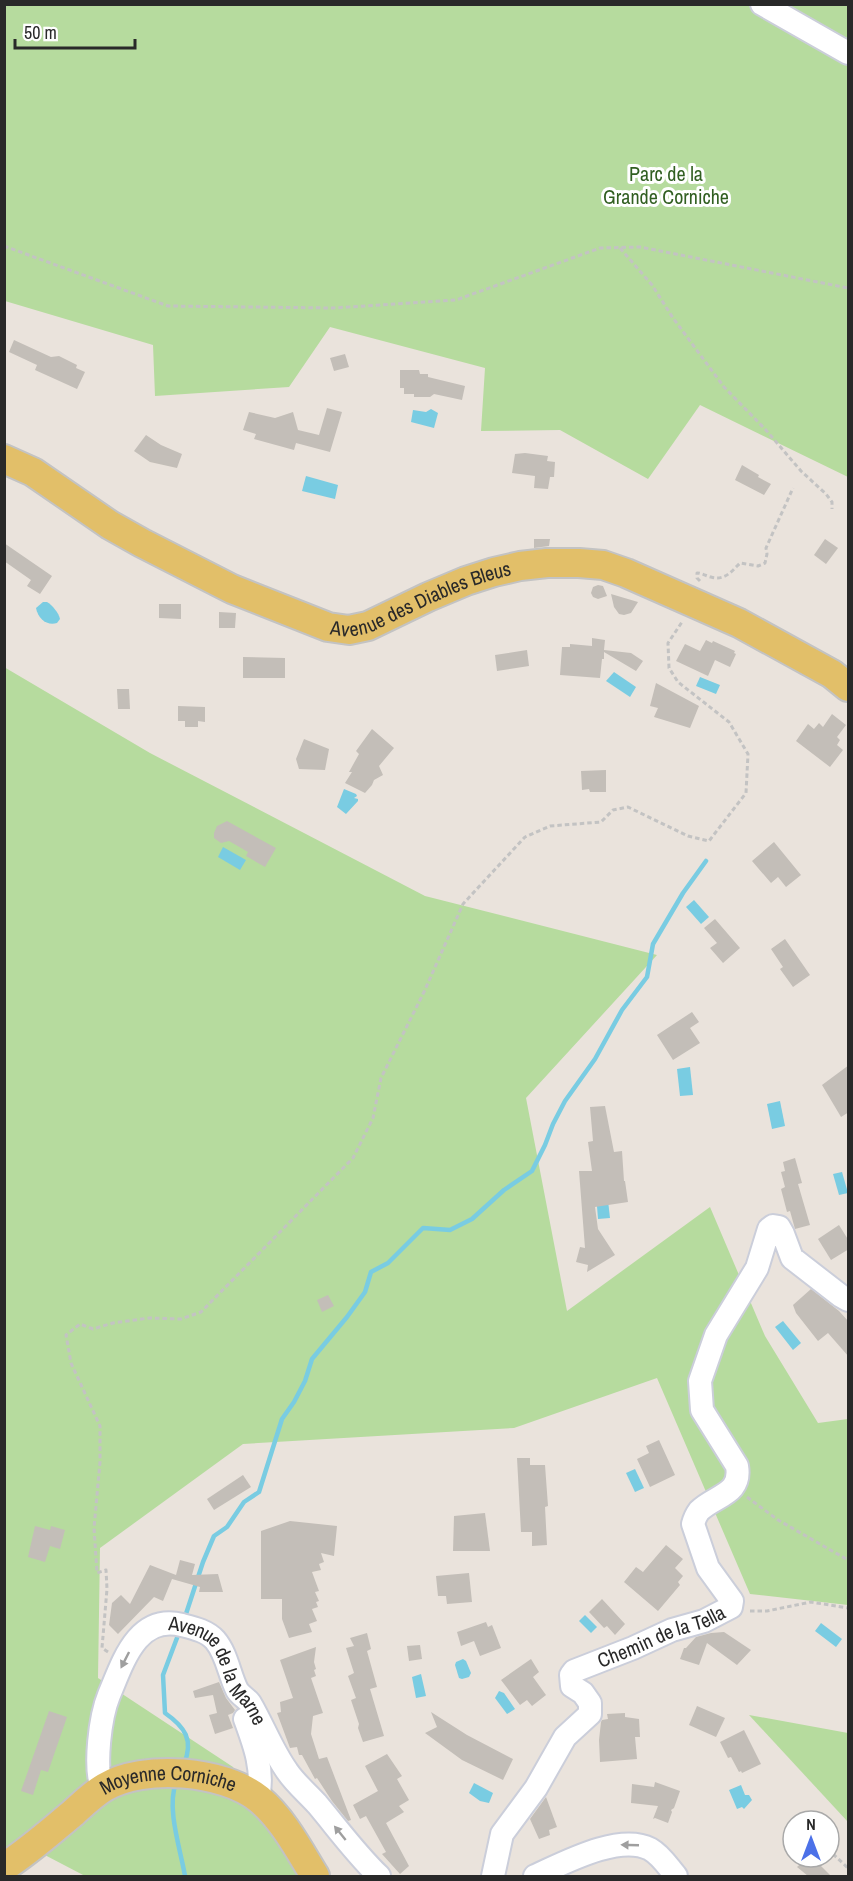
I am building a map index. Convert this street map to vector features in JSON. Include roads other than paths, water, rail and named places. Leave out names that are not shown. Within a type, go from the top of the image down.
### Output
[{"type":"main road","name":"Avenue des Diables Bleus","points":[[4,459],[33,472],[110,525],[142,543],[232,589],[328,627],[349,630],[368,626],[466,581],[520,566],[547,563],[603,565],[739,623],[832,674],[849,687]]},
{"type":"main road","name":"Moyenne Corniche","points":[[4,1867],[115,1783],[152,1773],[209,1778],[249,1793],[282,1823],[315,1876]]},
{"type":"street","points":[[762,4],[849,53]]},
{"type":"street","name":"Chemin de la Tella","points":[[493,1876],[502,1834],[536,1788],[565,1737],[590,1714],[591,1703],[572,1686],[571,1675],[574,1671],[672,1630],[704,1621],[731,1607],[732,1601],[708,1568],[693,1524],[700,1510],[728,1492],[738,1480],[737,1466],[702,1410],[700,1381],[716,1335],[757,1268],[769,1229],[773,1226],[779,1227],[792,1258],[849,1300]]},
{"type":"street","name":"Avenue de la Marne","points":[[115,1783],[99,1779],[97,1759],[107,1701],[132,1646],[152,1626],[161,1623],[183,1625],[201,1631],[215,1641],[238,1691],[249,1701],[287,1771],[352,1848],[379,1876]]},
{"type":"street","points":[[238,1691],[240,1705],[258,1754],[261,1783],[249,1793]]},
{"type":"street","points":[[535,1876],[567,1861],[615,1846],[633,1844],[651,1850],[662,1858],[676,1876]]},
{"type":"water","points":[[431,409],[438,413],[434,428],[411,422],[413,410],[426,412]]},
{"type":"water","points":[[306,476],[338,485],[335,499],[302,491]]},
{"type":"water","points":[[43,602],[49,603],[57,612],[60,619],[57,623],[46,622],[39,615],[36,608]]},
{"type":"water","points":[[614,672],[636,687],[630,697],[606,681]]},
{"type":"water","points":[[700,677],[720,685],[716,694],[696,686]]},
{"type":"water","points":[[344,789],[356,794],[354,798],[358,799],[346,814],[337,807]]},
{"type":"water","points":[[223,847],[246,860],[240,870],[218,857]]},
{"type":"water","points":[[694,900],[709,917],[701,924],[686,907]]},
{"type":"water","points":[[690,1067],[693,1095],[680,1096],[677,1069]]},
{"type":"water","points":[[780,1101],[785,1126],[772,1129],[767,1104]]},
{"type":"water","points":[[842,1172],[848,1193],[839,1195],[833,1174]]},
{"type":"water","points":[[607,1192],[610,1218],[598,1219],[596,1193]]},
{"type":"water","points":[[783,1321],[801,1343],[793,1350],[775,1327]]},
{"type":"water","points":[[635,1469],[644,1488],[635,1492],[626,1473]]},
{"type":"water","points":[[585,1615],[597,1627],[591,1633],[579,1621]]},
{"type":"water","points":[[821,1623],[842,1639],[836,1647],[815,1631]]},
{"type":"water","points":[[463,1659],[471,1673],[469,1677],[462,1679],[459,1678],[455,1665]]},
{"type":"water","points":[[421,1674],[426,1696],[416,1698],[412,1677]]},
{"type":"water","points":[[499,1691],[504,1693],[515,1709],[507,1714],[495,1698]]},
{"type":"water","points":[[474,1783],[493,1793],[489,1803],[480,1801],[469,1793]]},
{"type":"water","points":[[741,1785],[745,1795],[749,1795],[752,1800],[744,1809],[742,1807],[737,1809],[729,1790]]},
{"type":"waterway","points":[[184,1620],[214,1536],[227,1527],[244,1502],[259,1492],[282,1419],[305,1381],[312,1359],[365,1292],[371,1272],[388,1263],[423,1228],[450,1230],[472,1219],[504,1190],[532,1171],[565,1101],[595,1059],[622,1010],[647,977],[653,944],[683,893],[706,861]]},
{"type":"waterway","points":[[180,1630],[163,1675],[165,1713],[178,1724],[188,1741],[184,1764]]},
{"type":"waterway","points":[[176,1783],[173,1793],[173,1817],[185,1876]]},
{"type":"park label","name":"Parc de la Grande Corniche","points":[[666,186]]}]
